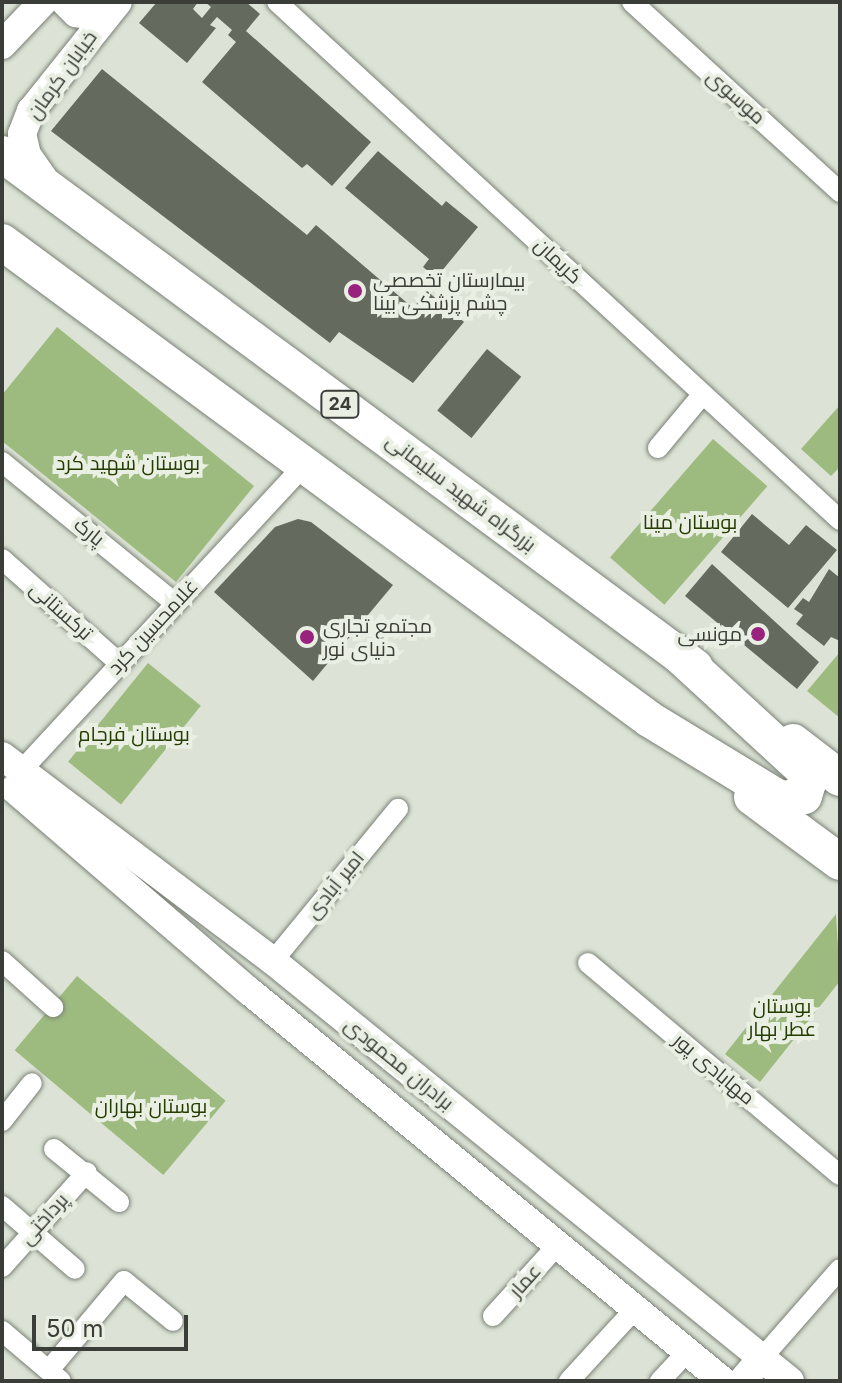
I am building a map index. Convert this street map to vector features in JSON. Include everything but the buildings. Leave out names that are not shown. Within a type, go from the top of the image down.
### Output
[{"type":"highway","name":"بزرگراه شهید سلیمانی","points":[[2,154],[678,654],[840,778]]},
{"type":"highway","points":[[2,242],[840,862]]},
{"type":"highway","points":[[649,719],[780,799],[804,796],[808,783],[803,769],[678,654]]},
{"type":"main road","points":[[2,45],[43,2]]},
{"type":"main road","points":[[65,2],[76,13],[91,16],[117,3]]},
{"type":"main road","name":"خیابان کرمان","points":[[54,192],[27,155],[22,134],[31,111],[117,3]]},
{"type":"main road","name":"برادران محمودی","points":[[7,776],[273,961],[790,1381]]},
{"type":"main road","name":"برادران محمودی","points":[[7,776],[557,1246],[723,1381]]},
{"type":"main road","points":[[742,1381],[762,1358]]},
{"type":"street","name":"کریمان","points":[[277,2],[840,520]]},
{"type":"street","name":"موسوی","points":[[632,2],[840,192]]},
{"type":"street","points":[[658,448],[703,394]]},
{"type":"street","name":"پارک","points":[[2,462],[175,603]]},
{"type":"street","name":"غلامحسین کرد","points":[[7,776],[119,663],[305,464]]},
{"type":"street","name":"ترکستانی","points":[[2,559],[119,663]]},
{"type":"street","name":"امیر آبادی","points":[[273,961],[398,809]]},
{"type":"street","points":[[2,961],[53,1007]]},
{"type":"street","name":"مهابادی پور","points":[[588,963],[840,1175]]},
{"type":"street","points":[[2,1121],[32,1083]]},
{"type":"street","points":[[54,1149],[87,1172],[119,1202]]},
{"type":"street","name":"پرداختی","points":[[2,1267],[87,1172]]},
{"type":"street","points":[[2,1206],[75,1269]]},
{"type":"street","name":"عمار","points":[[493,1316],[557,1246]]},
{"type":"street","points":[[762,1358],[840,1269]]},
{"type":"street","points":[[2,1331],[55,1376],[124,1281],[173,1321]]},
{"type":"street","points":[[569,1381],[634,1310]]},
{"type":"street","points":[[660,1381],[686,1353]]},
{"type":"green space","name":"بوستان شهید کرد","points":[[57,327],[254,486],[176,582],[2,441],[2,395]]},
{"type":"green space","points":[[840,405],[840,467],[831,476],[801,449]]},
{"type":"green space","name":"بوستان مینا","points":[[713,439],[767,486],[664,605],[610,557]]},
{"type":"green space","points":[[840,652],[840,718],[807,691]]},
{"type":"green space","name":"بوستان فرجام","points":[[148,663],[201,706],[121,804],[68,762]]},
{"type":"green space","name":"بوستان عطر بهار","points":[[836,914],[840,981],[760,1082],[725,1054]]},
{"type":"green space","name":"بوستان بهاران","points":[[77,976],[226,1101],[163,1175],[15,1050]]},
{"type":"place","name":"بیمارستان تخصصی چشم پزشکی بینا","points":[[355,291]]},
{"type":"place","name":"مونسی","points":[[758,634]]},
{"type":"place","name":"مجتمع تجاری دنیای نور","points":[[307,637]]}]
